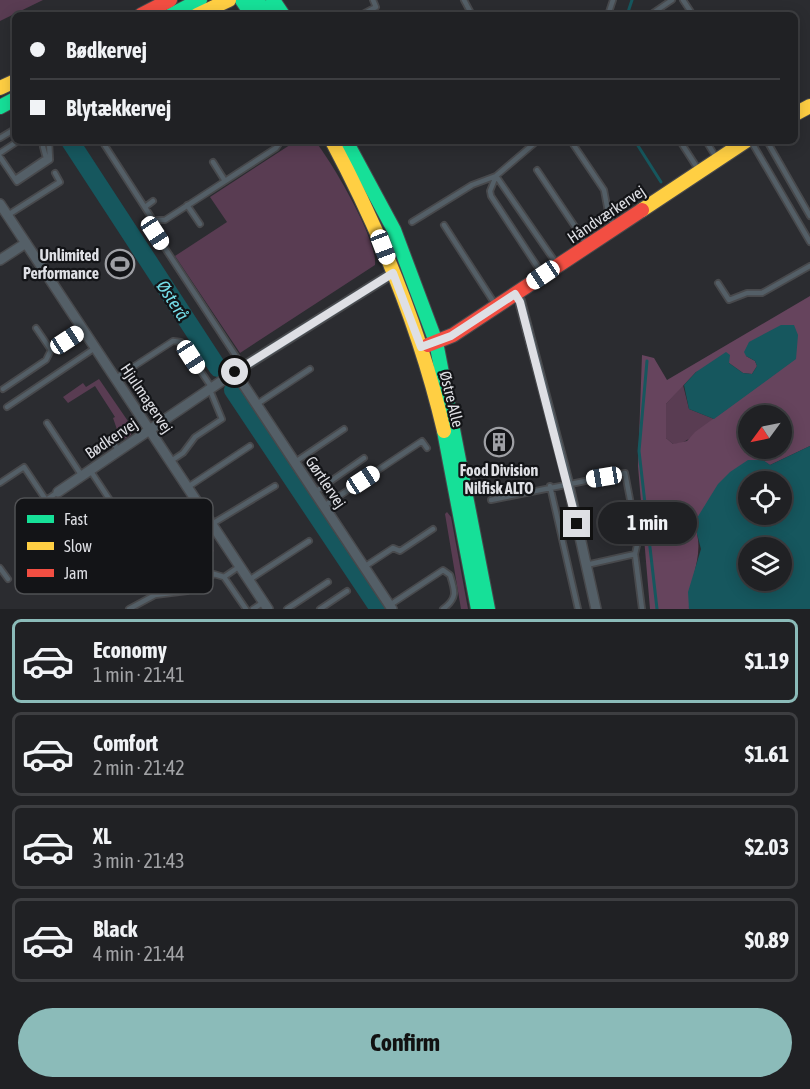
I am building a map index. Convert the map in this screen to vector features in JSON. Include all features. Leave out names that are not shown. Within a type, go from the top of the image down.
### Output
[{"type":"street","points":[[147,12],[170,0]]},
{"type":"street","points":[[177,12],[200,0]]},
{"type":"street","points":[[204,12],[230,0]]},
{"type":"street","points":[[249,4],[262,12]]},
{"type":"street","name":"Østre Alle","points":[[334,144],[362,196],[421,347],[446,441],[478,609]]},
{"type":"street","name":"Østre Alle","points":[[348,144],[394,230],[436,342],[488,609]]},
{"type":"street","name":"Håndværkervej","points":[[421,347],[451,336],[741,144]]},
{"type":"street","name":"Hjulmagervej","points":[[0,204],[195,498]]},
{"type":"street","points":[[0,260],[26,243]]},
{"type":"street","name":"Bødkervej","points":[[58,492],[239,369],[393,273]]},
{"type":"street","points":[[515,294],[520,302],[568,483],[596,609]]},
{"type":"street","name":"Gørtlervej","points":[[239,369],[257,404],[391,607]]},
{"type":"street","name":"Hjulmagervej","points":[[213,526],[266,605]]},
{"type":"lane","points":[[366,12],[376,7],[373,0]]},
{"type":"lane","points":[[654,12],[672,0]]},
{"type":"lane","points":[[14,144],[0,155],[17,182],[50,160],[50,144]]},
{"type":"lane","points":[[104,144],[153,220],[155,233],[239,369]]},
{"type":"lane","points":[[153,220],[165,220],[279,144]]},
{"type":"lane","points":[[412,222],[472,185],[496,176],[533,144]]},
{"type":"lane","points":[[573,144],[604,190],[609,217],[615,227]]},
{"type":"lane","points":[[682,144],[699,172]]},
{"type":"lane","points":[[708,144],[717,160]]},
{"type":"lane","points":[[753,144],[810,242]]},
{"type":"lane","points":[[769,144],[810,216]]},
{"type":"lane","points":[[15,179],[46,158],[44,147]]},
{"type":"lane","points":[[213,162],[225,181]]},
{"type":"lane","points":[[537,170],[587,246]]},
{"type":"lane","points":[[8,215],[60,182],[55,173]]},
{"type":"lane","points":[[496,176],[557,266]]},
{"type":"lane","points":[[496,176],[490,196],[543,275]]},
{"type":"lane","points":[[145,207],[153,201]]},
{"type":"lane","points":[[188,205],[200,224]]},
{"type":"lane","points":[[444,225],[496,306]]},
{"type":"lane","points":[[718,283],[729,300],[747,293],[762,293],[810,266]]},
{"type":"lane","points":[[36,328],[51,350]]},
{"type":"lane","points":[[3,388],[46,360],[51,350],[83,329]]},
{"type":"lane","points":[[116,378],[172,341],[181,342],[210,389],[222,419],[195,437],[183,453],[171,461]]},
{"type":"lane","points":[[7,407],[95,348]]},
{"type":"lane","points":[[257,404],[310,369]]},
{"type":"lane","points":[[47,423],[105,498]]},
{"type":"lane","points":[[295,462],[345,429]]},
{"type":"lane","points":[[110,438],[119,451]]},
{"type":"lane","points":[[324,506],[422,441],[427,448]]},
{"type":"lane","points":[[188,487],[250,446]]},
{"type":"lane","points":[[315,492],[364,458]]},
{"type":"lane","points":[[0,483],[24,467],[45,498]]},
{"type":"lane","points":[[490,500],[550,486],[625,473],[638,541],[635,554],[642,609]]},
{"type":"lane","points":[[213,523],[275,486]]},
{"type":"lane","points":[[550,486],[578,609]]},
{"type":"lane","points":[[49,498],[58,492]]},
{"type":"lane","points":[[364,567],[393,548],[400,551],[433,529]]},
{"type":"lane","points":[[249,580],[309,541]]},
{"type":"lane","points":[[586,565],[635,554]]},
{"type":"lane","points":[[224,577],[240,566]]},
{"type":"lane","points":[[0,568],[8,579]]},
{"type":"lane","points":[[391,607],[443,570],[450,575],[456,593],[454,599],[443,609]]},
{"type":"lane","points":[[213,575],[224,577],[246,609]]},
{"type":"lane","points":[[287,609],[328,582]]},
{"type":"lane","points":[[320,609],[347,591]]},
{"type":"lane","points":[[129,609],[155,595],[163,594]]},
{"type":"lane","points":[[253,609],[266,605]]},
{"type":"shaded area","points":[[0,0],[43,0],[18,12],[12,12],[12,15],[0,21]]},
{"type":"shaded area","points":[[291,144],[317,144],[362,220],[374,253],[375,265],[240,353],[175,256],[227,222],[210,197]]},
{"type":"shaded area","points":[[810,296],[810,446],[792,455],[792,405],[738,405],[738,459],[783,459],[770,465],[762,460],[752,471],[738,471],[738,487],[697,534],[697,562],[689,609],[650,609],[638,466],[642,355],[654,358],[667,380]],"holes":[[[746,356],[795,359],[695,432],[687,441],[673,444],[666,438],[666,404],[696,372],[729,363],[743,373],[752,374],[757,366],[755,361]]]},
{"type":"shaded area","points":[[99,379],[132,427],[131,435],[123,440],[120,438],[113,418],[115,417],[95,386],[68,403],[63,397],[83,383],[86,387]]},
{"type":"shaded area","points":[[683,385],[689,409],[714,419],[689,439],[673,444],[666,438],[666,404]]},
{"type":"shaded area","points":[[447,512],[451,517],[468,609],[461,609],[445,514]]},
{"type":"water","points":[[781,325],[794,325],[798,335],[796,359],[714,419],[689,409],[684,385],[696,372],[726,352],[730,355],[729,363],[743,373],[752,374],[757,366],[755,361],[746,356],[744,352],[749,342]]},
{"type":"water","points":[[810,446],[810,609],[689,609],[688,592],[701,549],[697,534],[697,518],[718,484],[730,472],[748,460],[763,460],[770,465],[783,459],[792,459],[792,455]]},
{"type":"waterway","points":[[628,12],[632,0]]},
{"type":"waterway","name":"Østerå","points":[[72,144],[218,368]]},
{"type":"waterway","points":[[637,144],[661,182]]},
{"type":"waterway","points":[[647,361],[639,451],[657,609]]},
{"type":"waterway","name":"Østerå","points":[[233,390],[379,609]]},
{"type":"traffic: fast","points":[[177,12],[200,0]]},
{"type":"traffic: fast","points":[[242,0],[250,12]]},
{"type":"traffic: fast","points":[[257,0],[265,12]]},
{"type":"traffic: fast","points":[[273,0],[281,12]]},
{"type":"traffic: fast","points":[[0,107],[12,101]]},
{"type":"traffic: fast","points":[[348,144],[394,230],[436,342],[488,609]]},
{"type":"traffic: fast","points":[[444,431],[478,609]]},
{"type":"traffic: slow","points":[[203,12],[229,0]]},
{"type":"traffic: slow","points":[[0,88],[12,82]]},
{"type":"traffic: slow","points":[[798,112],[810,106]]},
{"type":"traffic: slow","points":[[334,144],[367,211],[397,282],[423,356],[444,431]]},
{"type":"traffic: slow","points":[[642,210],[741,144]]},
{"type":"traffic: jam","points":[[147,12],[170,0]]},
{"type":"traffic: jam","points":[[428,345],[453,335],[642,210]]},
{"type":"place","name":"Unlimited Performance","points":[[120,264]]},
{"type":"place","name":"Food Division Nilfisk ALTO","points":[[499,442]]},
{"type":"route","points":[[235,372],[383,276],[393,273],[421,347],[451,336],[515,294],[520,302],[577,524]]}]
